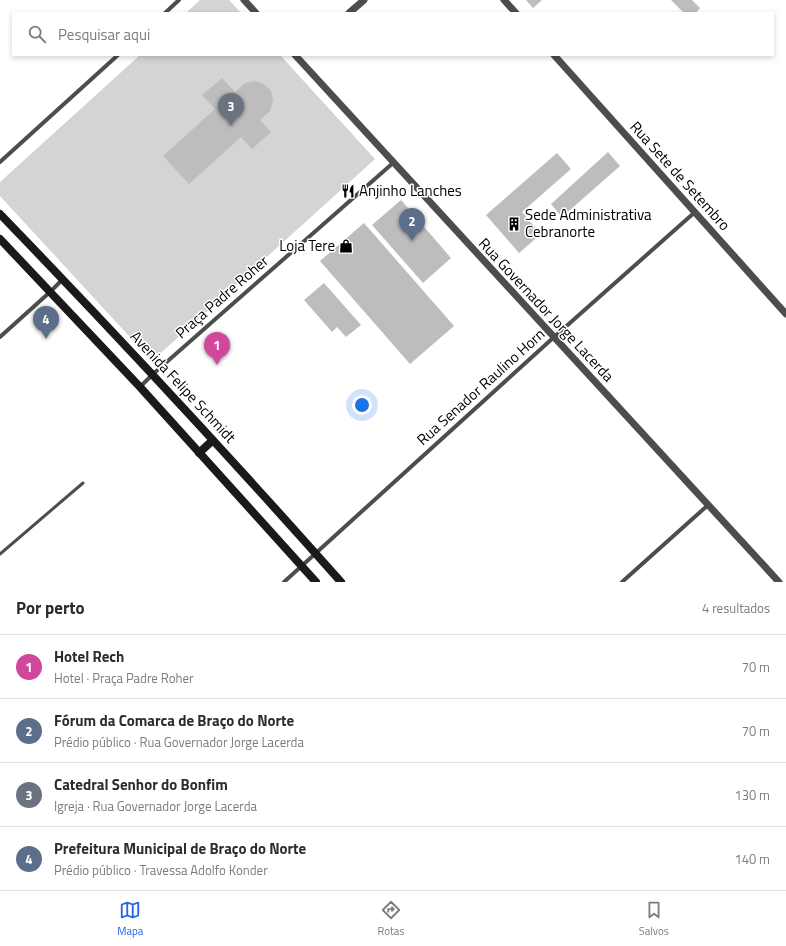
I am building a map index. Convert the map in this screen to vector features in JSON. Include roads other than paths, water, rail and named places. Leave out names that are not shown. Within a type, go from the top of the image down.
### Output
[{"type":"main road","name":"Avenida Felipe Schmidt","points":[[0,214],[153,374],[341,582]]},
{"type":"main road","points":[[0,239],[140,387],[316,582]]},
{"type":"main road","points":[[199,453],[213,440]]},
{"type":"street","points":[[165,12],[179,0]]},
{"type":"street","points":[[244,0],[255,12]]},
{"type":"street","points":[[350,12],[364,0]]},
{"type":"street","points":[[504,0],[515,12]]},
{"type":"street","points":[[0,162],[117,56]]},
{"type":"street","name":"Rua Governador Jorge Lacerda","points":[[298,56],[393,163],[553,338],[779,582]]},
{"type":"street","name":"Rua Sete de Setembro","points":[[555,56],[786,314]]},
{"type":"street","name":"Praça Padre Roher","points":[[140,387],[393,163]]},
{"type":"street","name":"Rua Senador Raulino Horn","points":[[284,582],[553,338],[695,212]]},
{"type":"street","points":[[0,337],[63,279]]},
{"type":"street","points":[[622,582],[708,505]]},
{"type":"lane","points":[[0,554],[83,483]]},
{"type":"place","name":"Catedral Senhor do Bonfim","points":[[231,126]]},
{"type":"place","name":"Anjinho Lanches","points":[[348,191]]},
{"type":"place","name":"Sede Administrativa Cebranorte","points":[[514,224]]},
{"type":"place","name":"Fórum da Comarca de Braço do Norte","points":[[412,241]]},
{"type":"place","name":"Loja Tere","points":[[346,246]]},
{"type":"place","name":"Prefeitura Municipal de Braço do Norte","points":[[46,339]]},
{"type":"place","name":"Hotel Rech","points":[[217,365]]}]
